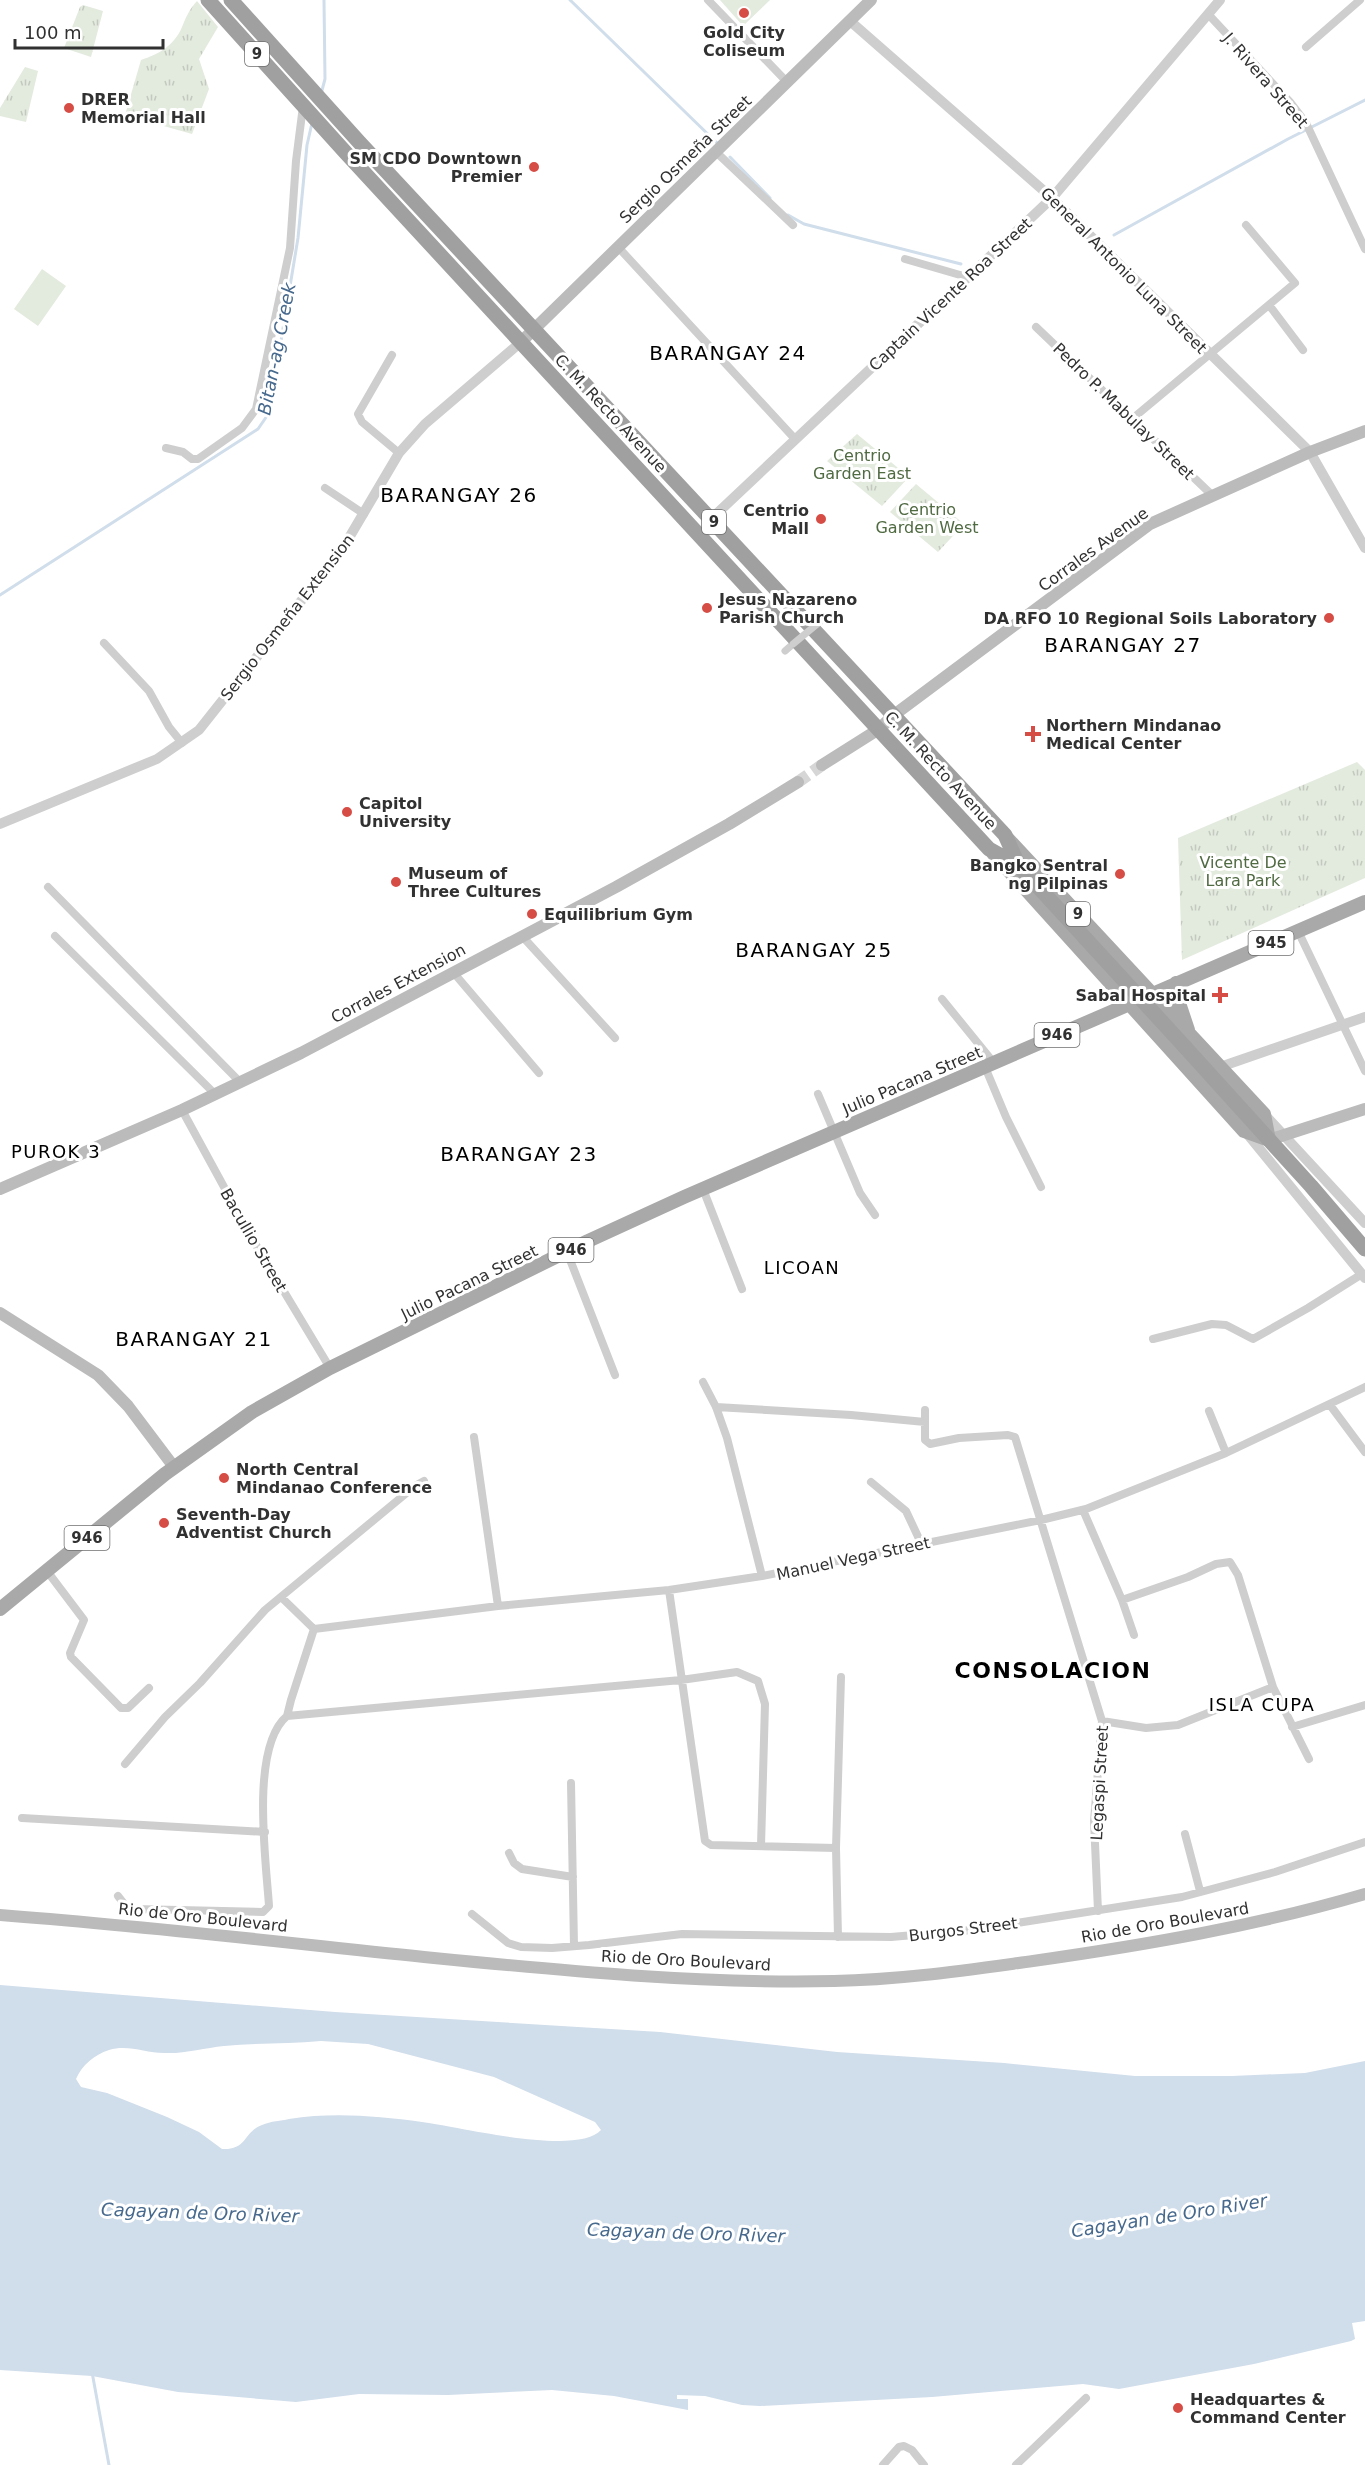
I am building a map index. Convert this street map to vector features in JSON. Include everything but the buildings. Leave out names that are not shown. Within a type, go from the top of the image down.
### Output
[{"type":"highway","name":"C. M. Recto Avenue","points":[[208,0],[326,131],[989,849],[1019,866],[1086,939],[1187,1040],[1269,1140],[1365,1249]]},
{"type":"highway","name":"C. M. Recto Avenue","points":[[231,0],[534,330],[1005,835],[1019,866]]},
{"type":"main road","name":"Sergio Osmeña Street","points":[[521,342],[871,0]]},
{"type":"main road","name":"Corrales Avenue","points":[[879,729],[894,715],[1150,524],[1310,452],[1365,431]]},
{"type":"main road","points":[[822,765],[879,729]]},
{"type":"main road","name":"Corrales Extension","points":[[0,1189],[182,1110],[301,1053],[719,829],[798,782]]},
{"type":"main road","name":"C. M. Recto Avenue","points":[[1005,835],[1152,994],[1187,1040],[1220,1067],[1264,1114]]},
{"type":"main road","name":"C. M. Recto Avenue","points":[[989,849],[1244,1131],[1269,1140]]},
{"type":"main road","name":"945","points":[[1152,994],[1365,902]]},
{"type":"main road","points":[[1176,983],[1187,1040]]},
{"type":"main road","name":"Julio Pacana Street","points":[[0,1609],[174,1467],[252,1412],[330,1368],[567,1252],[703,1189],[1152,994]]},
{"type":"main road","points":[[1264,1114],[1269,1140],[1365,1109]]},
{"type":"main road","points":[[0,1313],[98,1375],[128,1406],[174,1467]]},
{"type":"main road","name":"Rio de Oro Boulevard","points":[[0,1915],[156,1927],[627,1976],[734,1981],[832,1982],[893,1979],[943,1973],[1194,1935],[1258,1922],[1365,1894]]},
{"type":"street","points":[[708,0],[788,82]]},
{"type":"street","name":"Captain Vicente Roa Street","points":[[711,519],[1052,198],[1220,0]]},
{"type":"street","points":[[1306,47],[1360,0]]},
{"type":"street","name":"J. Rivera Street","points":[[1208,14],[1309,127],[1365,249]]},
{"type":"street","name":"General Antonio Luna Street","points":[[850,21],[1052,198],[1310,452],[1365,548]]},
{"type":"street","points":[[165,448],[183,452],[192,459],[198,459],[242,428],[256,409],[290,248],[296,161],[304,107]]},
{"type":"street","points":[[716,152],[793,225]]},
{"type":"street","points":[[1132,419],[1295,283],[1246,225]]},
{"type":"street","points":[[618,247],[795,439]]},
{"type":"street","points":[[905,259],[967,277]]},
{"type":"street","points":[[1269,305],[1304,350]]},
{"type":"street","name":"Pedro P. Mabulay Street","points":[[1036,327],[1213,496]]},
{"type":"street","name":"Sergio Osmeña Extension","points":[[0,824],[157,759],[199,730],[343,548],[386,471],[399,453],[425,424],[521,342]]},
{"type":"street","points":[[392,355],[358,414],[362,422],[399,453]]},
{"type":"street","points":[[325,488],[364,514]]},
{"type":"street","points":[[785,651],[822,620]]},
{"type":"street","points":[[104,643],[149,691],[169,727],[182,743]]},
{"type":"street","points":[[48,887],[240,1082]]},
{"type":"street","points":[[1298,931],[1365,1071]]},
{"type":"street","points":[[55,936],[215,1094]]},
{"type":"street","points":[[522,936],[615,1038]]},
{"type":"street","points":[[453,972],[540,1073]]},
{"type":"street","points":[[942,999],[990,1065],[1006,1117],[1041,1187]]},
{"type":"street","points":[[1220,1067],[1365,1017]]},
{"type":"street","points":[[818,1094],[860,1193],[875,1215]]},
{"type":"street","name":"Bacullio Street","points":[[182,1110],[253,1240],[330,1368]]},
{"type":"street","points":[[1264,1114],[1285,1134],[1365,1223]]},
{"type":"street","points":[[1153,1339],[1212,1324],[1226,1325],[1253,1339],[1363,1276],[1244,1131]]},
{"type":"street","points":[[703,1189],[742,1289]]},
{"type":"street","points":[[567,1252],[615,1375]]},
{"type":"street","points":[[703,1382],[716,1407],[733,1461],[762,1576]]},
{"type":"street","name":"Manuel Vega Street","points":[[315,1629],[498,1606],[669,1590],[762,1576],[1041,1520],[1083,1509],[1226,1453],[1365,1387]]},
{"type":"street","points":[[1330,1405],[1365,1452]]},
{"type":"street","points":[[716,1407],[925,1422],[925,1410]]},
{"type":"street","points":[[1209,1411],[1226,1453]]},
{"type":"street","name":"Legaspi Street","points":[[925,1422],[925,1440],[930,1444],[959,1438],[1008,1435],[1014,1437],[1102,1721],[1094,1821],[1098,1911]]},
{"type":"street","points":[[474,1437],[498,1606]]},
{"type":"street","points":[[126,1764],[165,1717],[207,1676],[265,1610],[424,1481]]},
{"type":"street","points":[[871,1482],[906,1511],[921,1543]]},
{"type":"street","points":[[1083,1509],[1122,1600],[1134,1635]]},
{"type":"street","points":[[1122,1600],[1188,1577],[1216,1564],[1230,1562],[1238,1575],[1273,1687],[1308,1759]]},
{"type":"street","points":[[47,1571],[84,1620],[70,1653],[71,1657],[121,1708],[128,1708],[149,1688]]},
{"type":"street","points":[[669,1590],[705,1841],[711,1845],[837,1848]]},
{"type":"street","points":[[118,1896],[125,1905],[134,1909],[263,1912],[269,1906],[264,1770],[271,1740],[276,1728],[287,1716],[315,1629],[281,1597]]},
{"type":"street","points":[[287,1716],[681,1680],[737,1672],[758,1681],[765,1704],[761,1846]]},
{"type":"street","points":[[838,1937],[837,1848],[841,1677]]},
{"type":"street","points":[[1102,1721],[1146,1728],[1179,1725],[1273,1687]]},
{"type":"street","points":[[1293,1726],[1365,1705]]},
{"type":"street","points":[[571,1783],[574,1946]]},
{"type":"street","points":[[22,1818],[265,1832]]},
{"type":"street","points":[[1185,1834],[1200,1891]]},
{"type":"street","name":"Burgos Street","points":[[472,1914],[508,1943],[520,1947],[552,1948],[682,1934],[891,1937],[972,1930],[1182,1897],[1275,1872],[1365,1842]]},
{"type":"street","points":[[509,1853],[514,1863],[522,1869],[573,1876]]},
{"type":"street","points":[[1016,2465],[1086,2398]]},
{"type":"street","points":[[883,2465],[899,2447],[904,2446],[912,2450],[924,2465]]},
{"type":"green space","name":"Gold City Coliseum","points":[[720,0],[770,0],[743,26]]},
{"type":"green space","points":[[197,1],[218,27],[199,59],[209,89],[192,134],[125,115],[141,60],[160,52],[175,39]]},
{"type":"green space","points":[[83,5],[103,11],[91,57],[64,48],[80,7]]},
{"type":"green space","points":[[25,67],[38,71],[26,122],[0,116],[0,108]]},
{"type":"green space","points":[[42,269],[66,286],[38,326],[14,309]]},
{"type":"green space","name":"Centrio Garden East","points":[[857,434],[909,477],[882,506],[827,461]]},
{"type":"green space","name":"Centrio Garden West","points":[[916,484],[964,524],[938,552],[890,512]]},
{"type":"green space","name":"Vicente De Lara Park","points":[[1357,762],[1365,770],[1365,878],[1182,960],[1178,838]]},
{"type":"water","name":"Cagayan de Oro River","points":[[0,1985],[335,2012],[660,2032],[837,2052],[1004,2063],[1135,2076],[1305,2073],[1365,2061],[1365,2321],[1352,2323],[1355,2339],[1351,2341],[1254,2364],[1119,2389],[1083,2384],[932,2397],[760,2406],[742,2405],[705,2396],[677,2395],[677,2399],[688,2399],[688,2410],[614,2396],[552,2390],[448,2395],[359,2394],[296,2402],[178,2392],[92,2376],[0,2370]],"holes":[[[321,2041],[368,2044],[494,2077],[595,2122],[601,2130],[588,2138],[568,2141],[543,2140],[515,2138],[405,2120],[322,2116],[265,2124],[251,2132],[237,2147],[222,2149],[199,2132],[107,2093],[81,2087],[76,2079],[85,2065],[94,2058],[116,2048],[172,2053],[224,2046]]]},
{"type":"waterway","name":"Bitan-ag Creek","points":[[321,94],[325,79],[324,0]]},
{"type":"waterway","points":[[570,0],[717,143]]},
{"type":"waterway","points":[[1114,235],[1288,139],[1365,100]]},
{"type":"waterway","name":"Bitan-ag Creek","points":[[0,595],[258,429],[269,413],[298,238],[307,145],[312,123]]},
{"type":"waterway","points":[[730,157],[770,198]]},
{"type":"waterway","points":[[788,215],[804,224],[961,264]]},
{"type":"waterway","points":[[92,2372],[109,2465]]},
{"type":"tunnel","points":[[798,782],[822,765]]},
{"type":"place","name":"Gold City Coliseum","points":[[744,13]]},
{"type":"place","name":"DRER Memorial Hall","points":[[69,108]]},
{"type":"place","name":"SM CDO Downtown Premier","points":[[534,167]]},
{"type":"place","name":"Centrio Mall","points":[[821,519]]},
{"type":"place","name":"Jesus Nazareno Parish Church","points":[[707,608]]},
{"type":"place","name":"DA RFO 10 Regional Soils Laboratory","points":[[1329,618]]},
{"type":"place","name":"Northern Mindanao Medical Center","points":[[1033,734]]},
{"type":"place","name":"Capitol University","points":[[347,812]]},
{"type":"place","name":"Bangko Sentral ng Pilpinas","points":[[1120,874]]},
{"type":"place","name":"Museum of Three Cultures","points":[[396,882]]},
{"type":"place","name":"Equilibrium Gym","points":[[532,914]]},
{"type":"place","name":"Sabal Hospital","points":[[1220,995]]},
{"type":"place","name":"North Central Mindanao Conference","points":[[224,1478]]},
{"type":"place","name":"Seventh-Day Adventist Church","points":[[164,1523]]},
{"type":"place","name":"Headquartes & Command Center","points":[[1178,2408]]},
{"type":"district","name":"BARANGAY 24","points":[[728,353]]},
{"type":"district","name":"BARANGAY 26","points":[[459,495]]},
{"type":"district","name":"BARANGAY 27","points":[[1123,645]]},
{"type":"district","name":"BARANGAY 25","points":[[814,950]]},
{"type":"district","name":"PUROK 3","points":[[56,1152]]},
{"type":"district","name":"BARANGAY 23","points":[[519,1154]]},
{"type":"district","name":"LICOAN","points":[[802,1268]]},
{"type":"district","name":"BARANGAY 21","points":[[194,1339]]},
{"type":"district","name":"CONSOLACION","points":[[1053,1670]]},
{"type":"district","name":"ISLA CUPA","points":[[1262,1705]]}]
